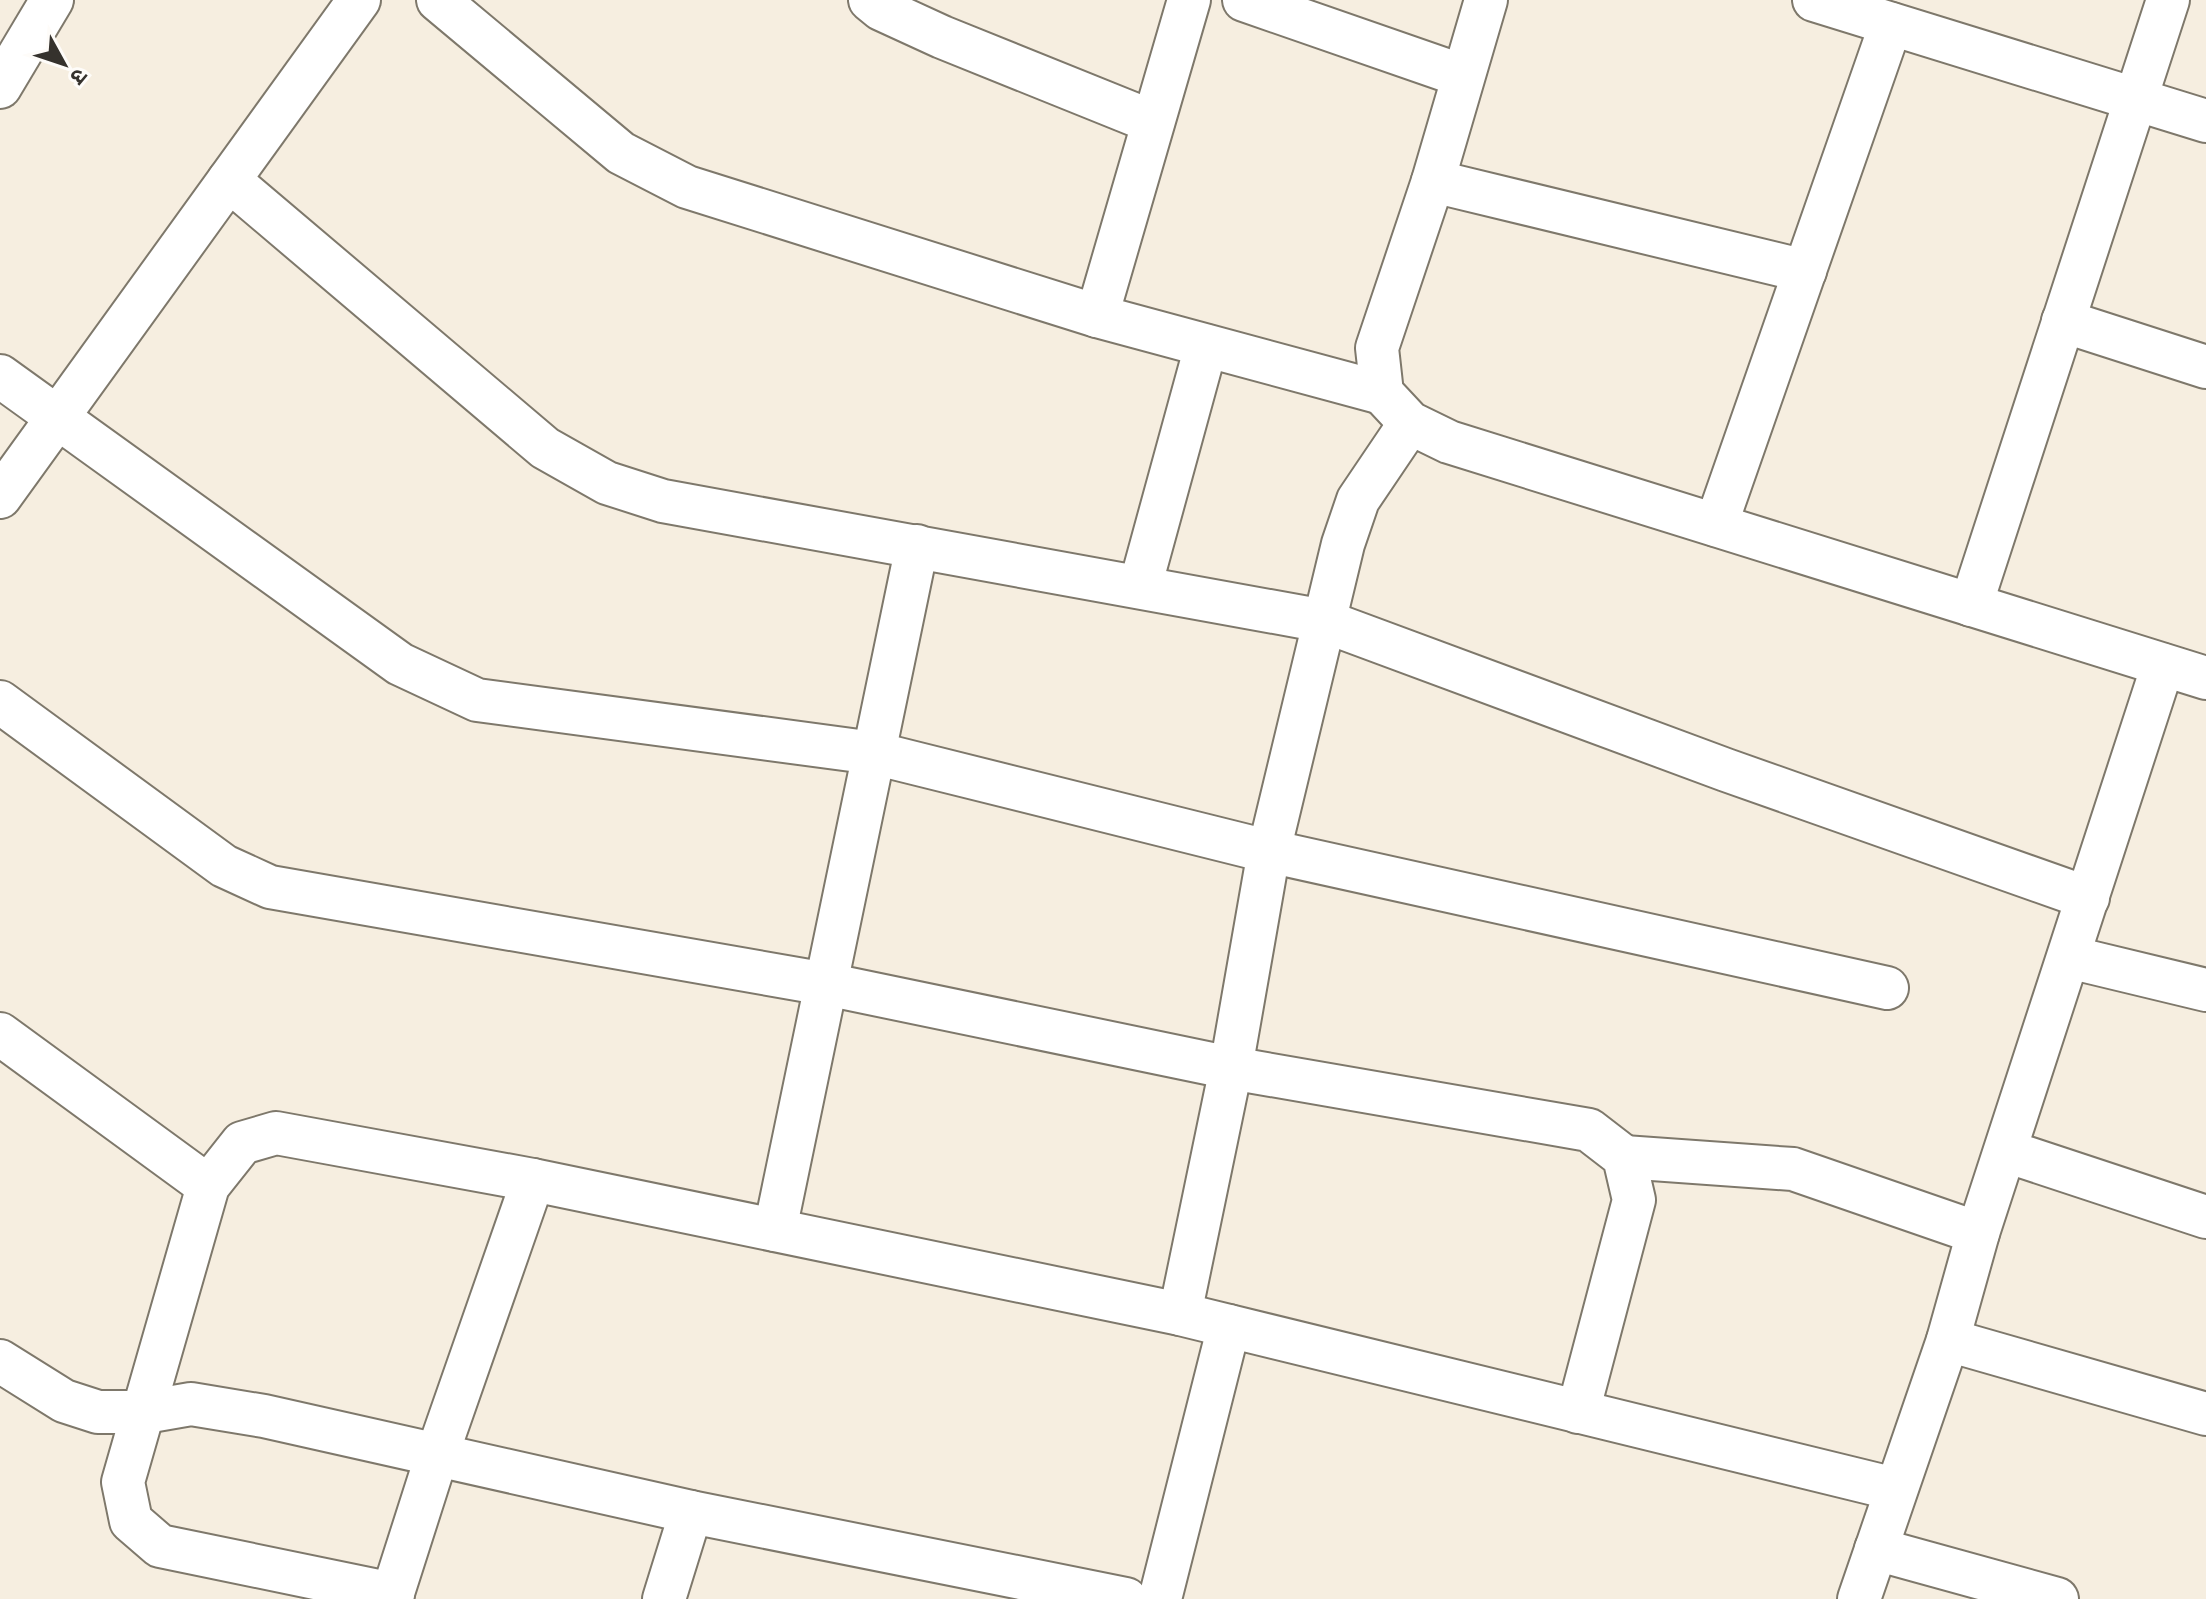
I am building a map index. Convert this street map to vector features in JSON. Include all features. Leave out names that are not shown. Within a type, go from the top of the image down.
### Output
[{"type":"street","points":[[0,87],[52,0]]},
{"type":"street","points":[[0,497],[359,0]]},
{"type":"street","points":[[438,0],[621,153],[687,187],[1097,316],[1206,346],[1396,408],[1449,442],[2206,678]]},
{"type":"street","points":[[870,0],[881,9],[942,37],[1153,122]]},
{"type":"street","points":[[1097,316],[1189,0]]},
{"type":"street","points":[[1244,0],[1463,76]]},
{"type":"street","points":[[1180,1314],[1231,1068],[1269,851],[1343,544],[1396,408],[1377,348],[1433,181],[1486,0]]},
{"type":"street","points":[[1814,0],[2206,121]]},
{"type":"street","points":[[1971,605],[2168,0]]},
{"type":"street","points":[[1716,525],[1891,24]]},
{"type":"street","points":[[229,180],[545,448],[607,483],[663,501],[1324,621],[1726,770],[2088,898]]},
{"type":"street","points":[[1433,181],[1805,271]]},
{"type":"street","points":[[2063,321],[2206,367]]},
{"type":"street","points":[[1140,587],[1206,346]]},
{"type":"street","points":[[0,376],[400,664],[477,700],[874,753],[1269,851],[1887,988]]},
{"type":"street","points":[[775,1230],[917,546]]},
{"type":"street","points":[[1859,1599],[1948,1340],[1978,1233],[2163,665]]},
{"type":"street","points":[[0,702],[224,866],[270,887],[826,984],[1231,1068],[1589,1130],[1624,1157],[1793,1169],[1978,1233]]},
{"type":"street","points":[[2069,957],[2206,990]]},
{"type":"street","points":[[0,1034],[208,1186]]},
{"type":"street","points":[[533,1180],[437,1455],[392,1596],[160,1546],[131,1521],[123,1482],[208,1186],[242,1143],[276,1133],[533,1180],[1180,1314],[1895,1489]]},
{"type":"street","points":[[2006,1151],[2206,1217]]},
{"type":"street","points":[[1578,1412],[1634,1200],[1624,1157]]},
{"type":"street","points":[[1160,1599],[1229,1326]]},
{"type":"street","points":[[1948,1340],[2206,1414]]},
{"type":"street","points":[[0,1361],[64,1401],[98,1412],[145,1412],[191,1404],[264,1416],[691,1512],[1126,1599]]},
{"type":"street","points":[[664,1599],[691,1512]]},
{"type":"street","points":[[1876,1549],[2057,1599]]}]
